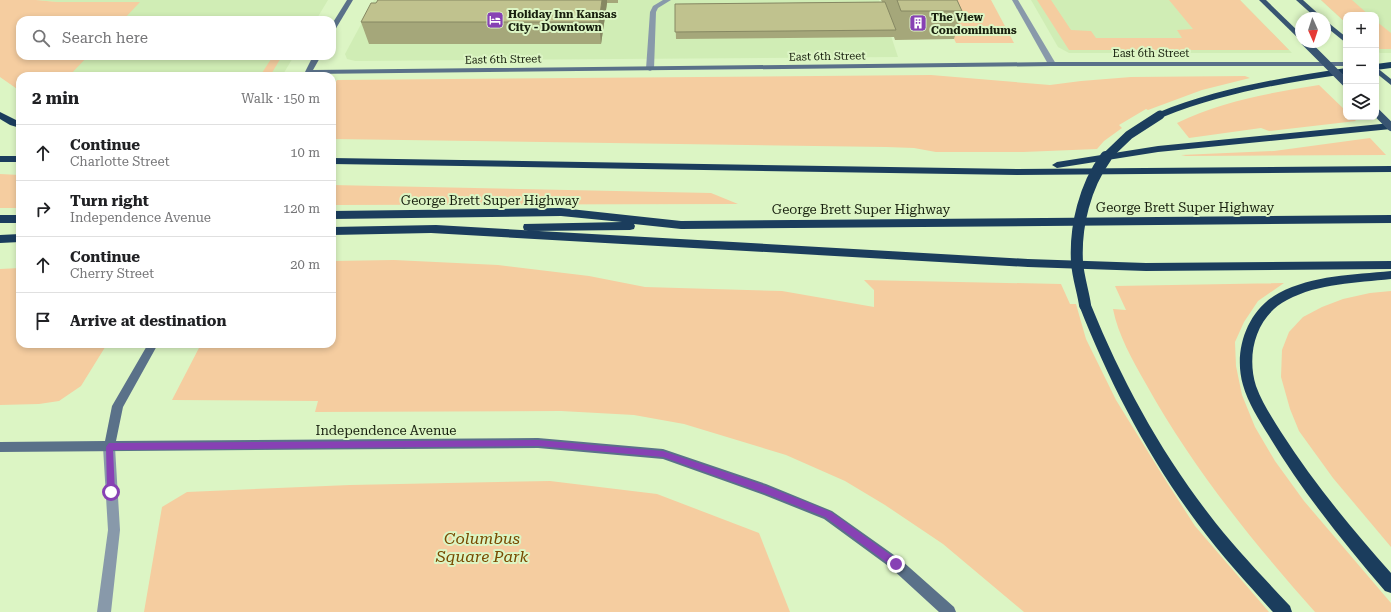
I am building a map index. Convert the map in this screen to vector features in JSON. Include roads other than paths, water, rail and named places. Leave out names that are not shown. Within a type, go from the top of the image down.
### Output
[{"type":"highway","points":[[1379,67],[1391,65]]},
{"type":"highway","points":[[1284,612],[1233,556],[1192,504],[1153,445],[1124,393],[1101,346],[1086,305],[1077,262],[1078,229],[1085,194],[1097,167],[1115,145],[1135,129],[1184,104],[1246,86],[1343,71]]},
{"type":"highway","points":[[0,115],[16,124]]},
{"type":"highway","points":[[1017,172],[1158,149],[1314,135],[1391,126]]},
{"type":"highway","points":[[0,159],[16,159]]},
{"type":"highway","points":[[336,161],[1017,172],[1391,169]]},
{"type":"highway","name":"George Brett Super Highway","points":[[336,215],[561,212],[681,225],[1391,219]]},
{"type":"highway","points":[[0,219],[16,219]]},
{"type":"highway","points":[[336,231],[681,225]]},
{"type":"highway","points":[[429,229],[1028,263],[1146,267],[1391,265]]},
{"type":"highway","points":[[0,239],[16,238]]},
{"type":"highway","points":[[1391,275],[1315,285],[1282,297],[1262,311],[1247,342],[1246,360],[1248,381],[1257,403],[1305,480],[1344,531],[1391,584]]},
{"type":"main road","points":[[336,23],[350,0]]},
{"type":"main road","points":[[1262,0],[1295,32]]},
{"type":"main road","points":[[1300,0],[1313,12]]},
{"type":"main road","points":[[1331,27],[1343,38]]},
{"type":"main road","points":[[1311,48],[1343,80]]},
{"type":"main road","points":[[307,72],[315,60]]},
{"type":"main road","name":"East 6th Street","points":[[336,74],[1052,64],[1343,64]]},
{"type":"main road","points":[[1379,70],[1391,83]]},
{"type":"main road","points":[[1379,115],[1391,126]]},
{"type":"main road","points":[[109,447],[118,406],[151,348]]},
{"type":"main road","name":"Independence Avenue","points":[[0,447],[538,443],[663,454],[766,490],[828,515],[896,564],[949,612]]},
{"type":"street","points":[[650,69],[653,12],[655,7],[668,0]]},
{"type":"street","points":[[1016,0],[1052,64]]},
{"type":"street","points":[[104,612],[114,530],[109,447]]},
{"type":"place","name":"Holiday Inn Kansas City - Downtown","points":[[495,20]]},
{"type":"place","name":"The View Condominiums","points":[[918,23]]},
{"type":"park label","name":"Columbus Square Park","points":[[482,547]]}]
